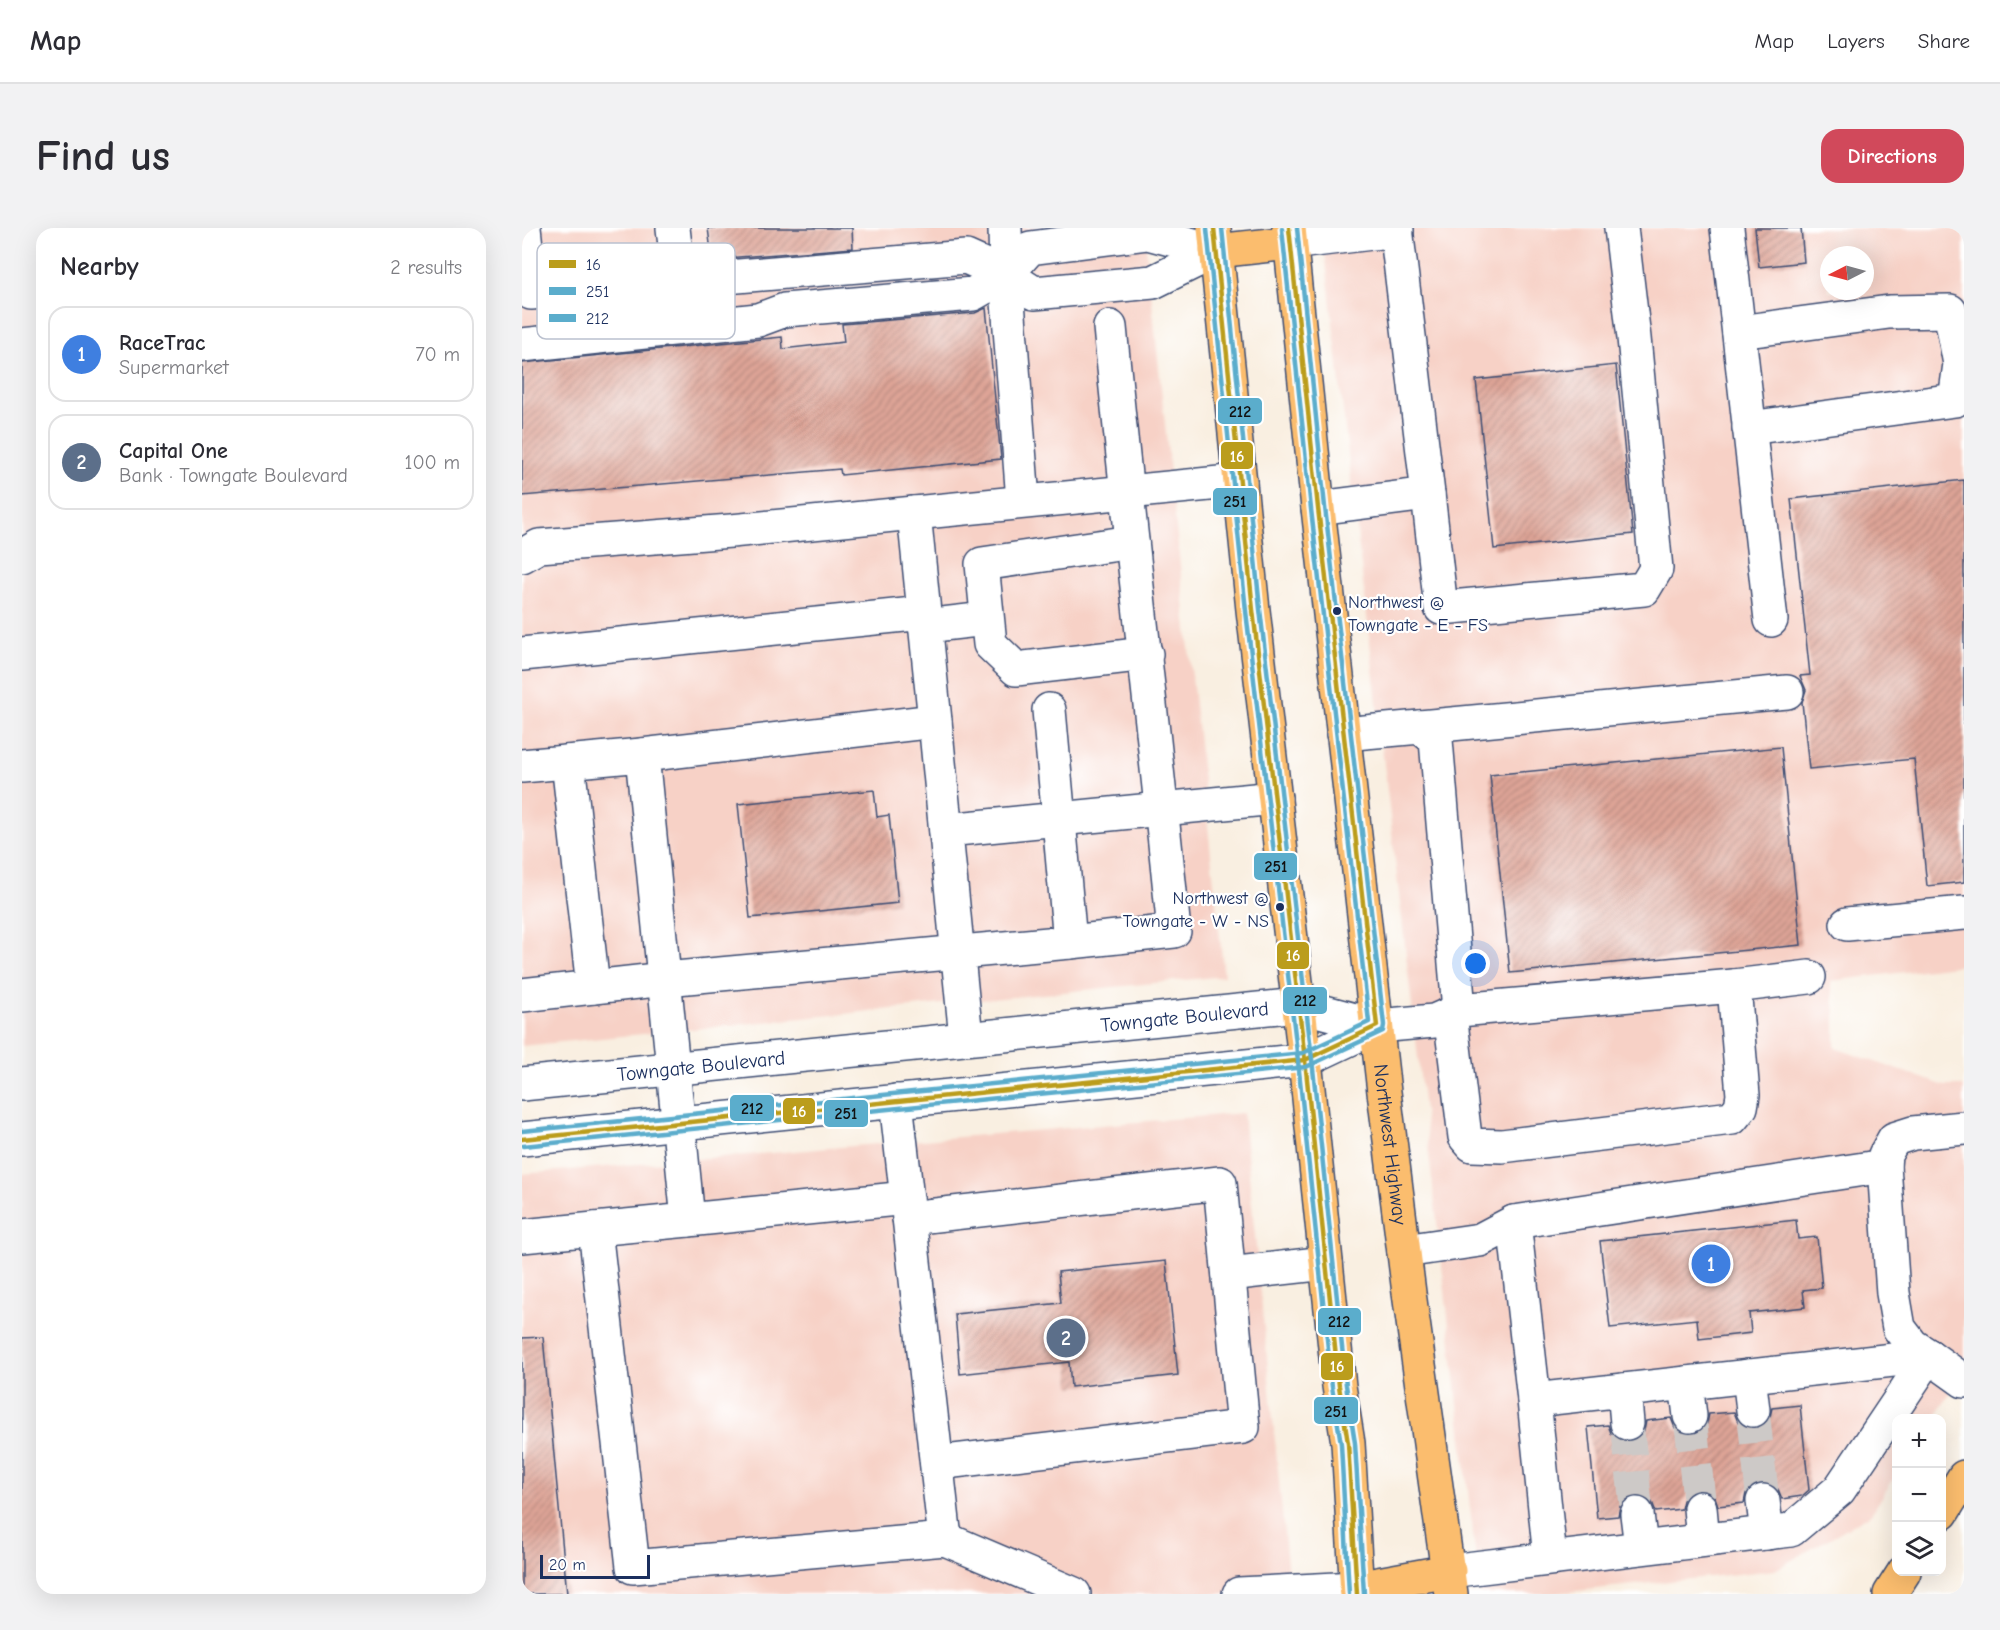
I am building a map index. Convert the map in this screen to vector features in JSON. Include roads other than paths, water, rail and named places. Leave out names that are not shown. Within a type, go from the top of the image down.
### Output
[{"type":"main road","points":[[1289,236],[1215,240],[1339,1386],[1348,1443],[1356,1591],[1450,1583]]},
{"type":"main road","name":"Northwest Highway","points":[[1289,236],[1317,508],[1377,1026],[1404,1251],[1450,1583]]},
{"type":"main road","points":[[1946,1504],[1964,1477]]},
{"type":"main road","points":[[1890,1594],[1901,1576]]},
{"type":"street","points":[[524,228],[531,293],[537,293]]},
{"type":"street","points":[[673,228],[674,243]]},
{"type":"street","points":[[1005,228],[1006,274],[1023,501]]},
{"type":"street","points":[[1289,236],[1397,229],[1441,608],[1644,589],[1656,569],[1621,228]]},
{"type":"street","points":[[1727,228],[1771,620]]},
{"type":"street","points":[[735,322],[758,320],[785,310],[973,294],[1006,274],[1030,248],[1148,233],[1215,240]]},
{"type":"street","points":[[735,276],[966,257],[1006,274],[1034,293],[1153,282],[1215,240]]},
{"type":"street","points":[[1739,332],[1889,312],[1950,311],[1959,364],[1955,400],[1749,428]]},
{"type":"street","points":[[522,995],[665,979],[1174,931],[1146,654],[1125,491],[1110,327]]},
{"type":"street","points":[[522,345],[579,339]]},
{"type":"street","points":[[522,556],[539,546],[731,531],[1240,481]]},
{"type":"street","points":[[1317,508],[1428,494]]},
{"type":"street","points":[[914,513],[966,1038]]},
{"type":"street","points":[[1132,543],[982,564],[986,620],[990,644],[1016,669],[1146,654]]},
{"type":"street","points":[[522,654],[924,620],[986,620]]},
{"type":"street","points":[[1343,734],[1787,692]]},
{"type":"street","points":[[1049,710],[1070,942]]},
{"type":"street","points":[[522,766],[935,722]]},
{"type":"street","points":[[1420,727],[1436,740],[1465,1137],[1472,1144],[1502,1146],[1732,1118],[1741,1107],[1743,1095],[1734,986]]},
{"type":"street","points":[[642,755],[688,1220]]},
{"type":"street","points":[[568,762],[592,987]]},
{"type":"street","points":[[946,830],[1275,798]]},
{"type":"street","points":[[1847,924],[1964,913]]},
{"type":"street","points":[[522,1139],[1305,1060],[1377,1026],[1434,1021],[1455,1012],[1809,977]]},
{"type":"street","name":"Towngate Boulevard","points":[[522,1084],[1299,1005],[1377,1026]]},
{"type":"street","points":[[896,1101],[945,1539]]},
{"type":"street","points":[[1964,1128],[1913,1133],[1894,1139],[1885,1155],[1884,1166],[1893,1293],[1899,1328],[1912,1345],[1964,1381]]},
{"type":"street","points":[[1404,1251],[1480,1240],[1514,1222],[1884,1166]]},
{"type":"street","points":[[522,1236],[688,1220],[908,1208],[1220,1183],[1243,1427],[937,1463]]},
{"type":"street","points":[[1514,1222],[1550,1558]]},
{"type":"street","points":[[595,1229],[633,1567],[945,1539],[1074,1594]]},
{"type":"street","points":[[1229,1274],[1326,1263]]},
{"type":"street","points":[[1534,1400],[1929,1356]]},
{"type":"street","points":[[1450,1583],[1550,1558],[1791,1530],[1839,1490],[1929,1356]]},
{"type":"street","points":[[1749,1376],[1753,1410]]},
{"type":"street","points":[[1686,1383],[1690,1416]]},
{"type":"street","points":[[1624,1390],[1627,1423]]},
{"type":"street","points":[[1763,1500],[1767,1533]]},
{"type":"street","points":[[1700,1508],[1702,1540]]},
{"type":"street","points":[[1637,1514],[1641,1547]]},
{"type":"street","points":[[1239,1594],[1356,1591]]},
{"type":"tunnel","points":[[1753,1410],[1763,1501]]},
{"type":"tunnel","points":[[1690,1416],[1700,1508]]},
{"type":"tunnel","points":[[1627,1423],[1637,1514]]},
{"type":"place","name":"Northwest @ Towngate - E - FS","points":[[1337,611]]},
{"type":"place","name":"Northwest @ Towngate - W - NS","points":[[1280,907]]},
{"type":"place","name":"RaceTrac","points":[[1711,1264]]},
{"type":"place","name":"Capital One","points":[[1066,1338]]}]
